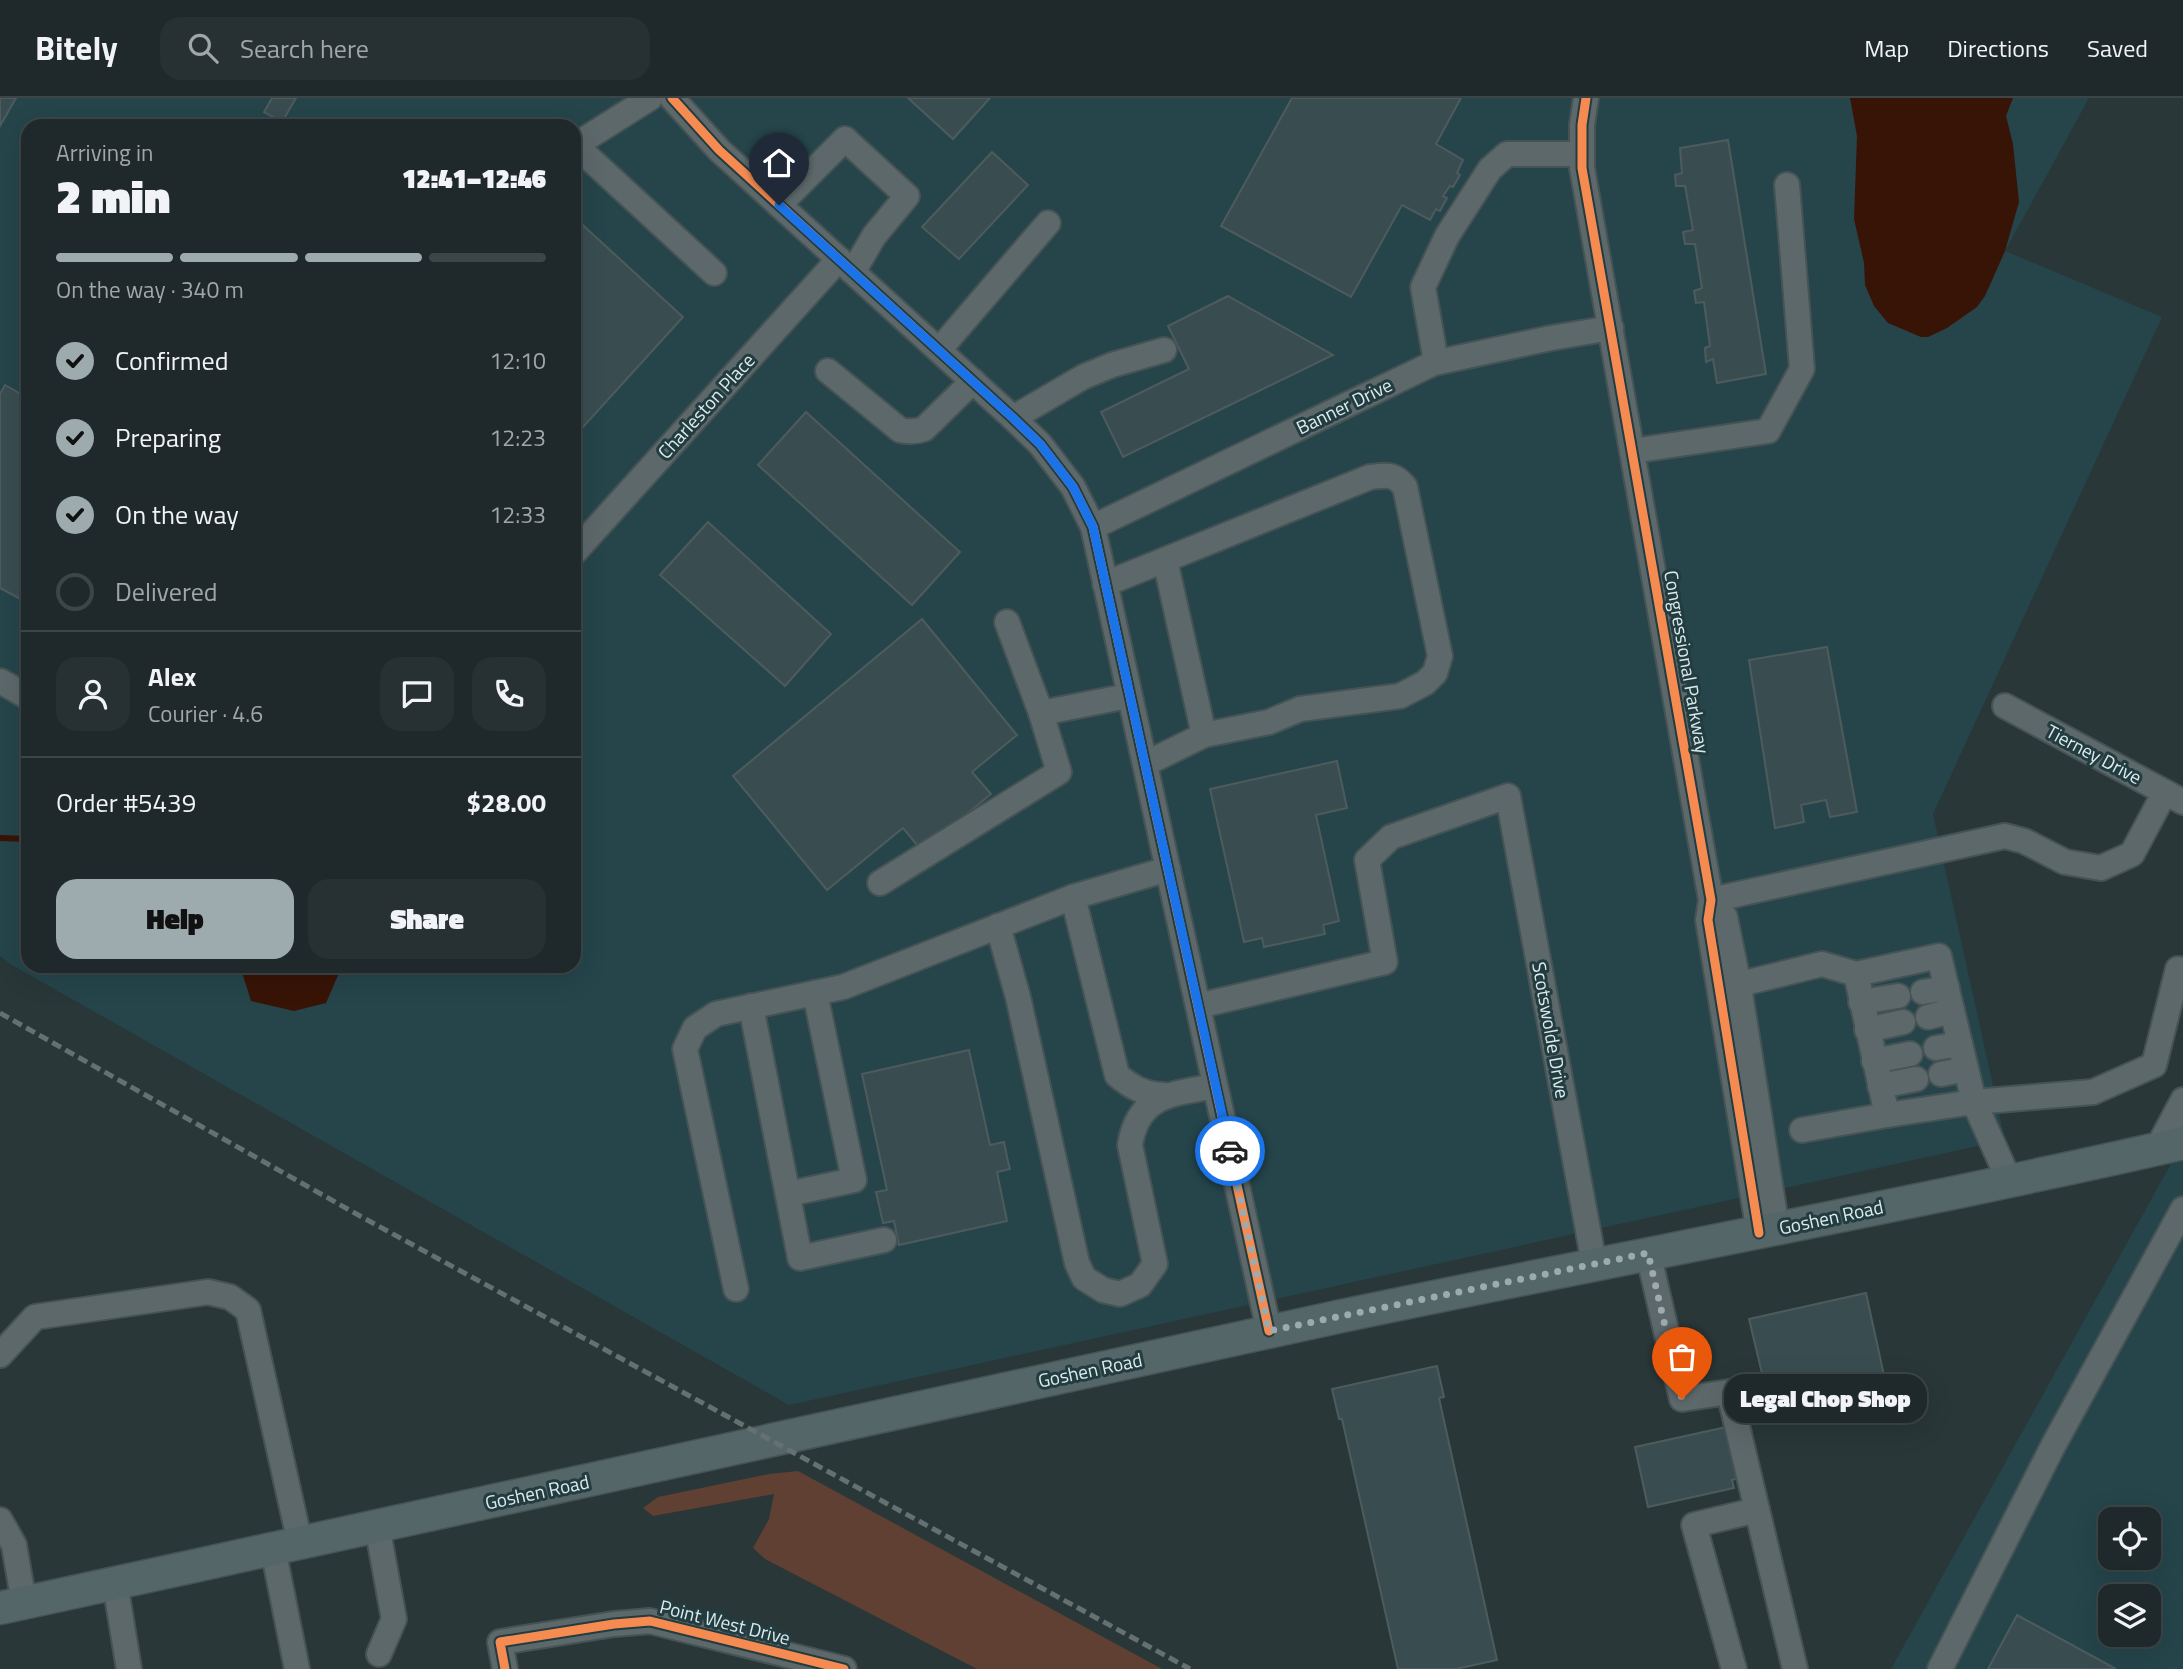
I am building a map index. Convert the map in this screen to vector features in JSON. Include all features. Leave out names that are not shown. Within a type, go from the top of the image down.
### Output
[{"type":"main road","name":"Goshen Road","points":[[12,1605],[1269,1331],[1594,1263],[1768,1231],[2170,1146]]},
{"type":"street","points":[[581,141],[650,98]]},
{"type":"street","points":[[672,98],[719,150],[1040,444],[1073,487],[1093,527],[1269,1331]]},
{"type":"street","name":"Congressional Parkway","points":[[1586,98],[1581,168],[1712,900],[1708,920],[1729,988],[1768,1231]]},
{"type":"street","name":"Charleston Place","points":[[581,546],[874,236],[907,196],[845,139],[779,205]]},
{"type":"street","points":[[581,151],[714,273]]},
{"type":"street","points":[[1436,362],[1423,287],[1447,236],[1490,169],[1507,154],[1582,154]]},
{"type":"street","points":[[1632,451],[1768,431],[1802,369],[1787,185]]},
{"type":"street","points":[[939,350],[1048,223]]},
{"type":"street","name":"Banner Drive","points":[[1093,527],[1436,362],[1611,328]]},
{"type":"street","points":[[1013,418],[1083,377],[1112,365],[1164,350]]},
{"type":"street","points":[[828,371],[900,430],[915,432],[924,429],[973,381]]},
{"type":"street","points":[[1105,584],[1370,477],[1385,475],[1398,478],[1405,487],[1440,656],[1435,673],[1425,683],[1400,696],[1300,709],[1269,722],[1204,735],[1145,764]]},
{"type":"street","points":[[1165,560],[1204,735]]},
{"type":"street","points":[[880,883],[1059,772],[1041,713],[1007,622]]},
{"type":"street","points":[[0,681],[21,693]]},
{"type":"street","points":[[1041,713],[1128,696]]},
{"type":"street","name":"Tierney Drive","points":[[2005,706],[2174,797]]},
{"type":"street","name":"Scotswolde Drive","points":[[1198,1006],[1385,962],[1367,860],[1391,837],[1508,796],[1594,1263]]},
{"type":"street","points":[[1712,900],[2004,836],[2024,841],[2065,862],[2101,868],[2133,854],[2174,797]]},
{"type":"street","points":[[736,1289],[685,1049],[695,1028],[716,1014],[843,987],[1073,897],[1168,869]]},
{"type":"street","points":[[1073,897],[1117,1075],[1129,1086],[1163,1096],[1215,1086]]},
{"type":"street","points":[[998,926],[1018,998],[1077,1263],[1084,1278],[1103,1290],[1120,1294],[1140,1285],[1155,1264],[1130,1145],[1133,1128],[1145,1110],[1163,1096]]},
{"type":"street","points":[[1729,988],[1822,964],[1856,974],[1939,956],[1941,997],[1960,1044],[1974,1102],[2009,1180]]},
{"type":"street","points":[[1802,1130],[1974,1102],[2093,1092],[2154,1065],[2178,969],[2183,970]]},
{"type":"street","points":[[1856,974],[1887,1115]]},
{"type":"street","points":[[788,1194],[854,1180],[815,993]]},
{"type":"street","points":[[1861,1002],[1898,996]]},
{"type":"street","points":[[1928,1017],[1941,997]]},
{"type":"street","points":[[751,1006],[800,1258],[884,1240]]},
{"type":"street","points":[[1867,1030],[1903,1022]]},
{"type":"street","points":[[1936,1048],[1960,1044]]},
{"type":"street","points":[[1874,1061],[1910,1054]]},
{"type":"street","points":[[1941,1074],[1966,1069]]},
{"type":"street","points":[[1880,1086],[1916,1079]]},
{"type":"street","points":[[2170,1146],[2183,1100]]},
{"type":"street","points":[[1940,1669],[2053,1446],[2183,1209]]},
{"type":"street","points":[[1648,1253],[1682,1399],[1729,1392],[1795,1669]]},
{"type":"street","points":[[0,1355],[35,1317],[208,1292],[230,1297],[248,1311],[287,1546],[297,1669]]},
{"type":"street","points":[[1734,1669],[1694,1525],[1757,1510]]},
{"type":"street","points":[[0,1520],[14,1545],[12,1605]]},
{"type":"street","points":[[377,1526],[394,1619],[379,1654]]},
{"type":"street","points":[[115,1583],[130,1669]]},
{"type":"street","name":"Point West Drive","points":[[505,1669],[500,1642],[602,1625],[650,1621],[844,1669]]},
{"type":"shaded area","points":[[0,98],[2089,98],[2005,251],[2162,317],[1933,814],[2005,1140],[789,1405],[26,973],[581,973],[581,119],[21,119],[21,970],[0,956]]},
{"type":"shaded area","points":[[1850,98],[2013,98],[2006,116],[2013,144],[2019,202],[2005,251],[1985,296],[1977,307],[1947,328],[1928,337],[1921,337],[1888,323],[1874,306],[1865,285],[1864,263],[1854,219],[1857,136]]},
{"type":"shaded area","points":[[242,973],[339,973],[326,1003],[294,1011],[251,1001]]},
{"type":"shaded area","points":[[2183,1142],[2183,1669],[1891,1669]]},
{"type":"shaded area","points":[[798,1471],[1162,1669],[977,1669],[765,1559],[753,1548],[769,1519],[774,1494],[653,1516],[643,1508],[658,1497],[769,1474]]},
{"type":"building","points":[[0,98],[16,98],[0,126]]},
{"type":"building","points":[[272,98],[296,98],[284,119],[277,119],[264,112]]},
{"type":"building","points":[[908,98],[990,98],[953,139]]},
{"type":"building","points":[[1292,98],[1461,98],[1436,144],[1463,160],[1457,173],[1460,175],[1453,187],[1450,186],[1443,196],[1447,198],[1440,211],[1436,209],[1430,220],[1402,205],[1351,297],[1221,226]]},
{"type":"building","points":[[1728,140],[1766,374],[1717,383],[1713,359],[1706,362],[1705,348],[1710,346],[1704,302],[1696,303],[1694,291],[1702,288],[1695,244],[1685,244],[1683,232],[1693,230],[1685,186],[1676,186],[1675,175],[1682,173],[1680,148]]},
{"type":"building","points":[[992,152],[1028,185],[959,259],[922,227]]},
{"type":"building","points":[[581,223],[683,317],[581,429]]},
{"type":"building","points":[[1228,296],[1333,355],[1123,457],[1101,412],[1189,369],[1168,326]]},
{"type":"building","points":[[5,385],[21,394],[21,599],[0,588],[0,394]]},
{"type":"building","points":[[806,412],[960,552],[912,605],[758,465]]},
{"type":"building","points":[[708,522],[831,634],[785,686],[660,575]]},
{"type":"building","points":[[922,619],[1017,735],[972,772],[991,794],[922,851],[903,828],[827,890],[733,776]]},
{"type":"building","points":[[1827,647],[1857,812],[1830,817],[1826,800],[1801,805],[1804,822],[1775,828],[1749,660]]},
{"type":"building","points":[[1337,761],[1347,808],[1316,815],[1339,921],[1323,925],[1325,934],[1264,947],[1262,938],[1244,942],[1210,789]]},
{"type":"building","points":[[969,1050],[990,1145],[1004,1142],[1010,1169],[997,1172],[1007,1221],[899,1245],[894,1221],[883,1223],[876,1192],[887,1190],[862,1074]]},
{"type":"building","points":[[1866,1293],[1887,1389],[1772,1415],[1749,1319]]},
{"type":"building","points":[[1437,1366],[1444,1397],[1439,1398],[1497,1660],[1456,1669],[1398,1669],[1342,1419],[1339,1419],[1332,1389]]},
{"type":"building","points":[[1731,1426],[1742,1477],[1732,1480],[1734,1488],[1648,1507],[1635,1447]]},
{"type":"building","points":[[2017,1615],[2116,1669],[1988,1669]]},
{"type":"waterway","points":[[0,838],[21,839]]},
{"type":"railway","points":[[0,1013],[360,1216],[1190,1669]]},
{"type":"cycle path","points":[[672,98],[719,150],[1040,444],[1073,487],[1093,527],[1269,1331]]},
{"type":"cycle path","points":[[1586,98],[1582,125],[1582,168],[1711,900],[1708,920],[1759,1233]]},
{"type":"cycle path","points":[[505,1669],[500,1642],[650,1621],[844,1669]]},
{"type":"way so far","points":[[1230,1151],[1269,1331],[1648,1253],[1682,1399]]},
{"type":"place","name":"Legal Chop Shop","points":[[1682,1399]]},
{"type":"route","points":[[779,205],[1040,444],[1073,487],[1093,527],[1230,1151]]}]
